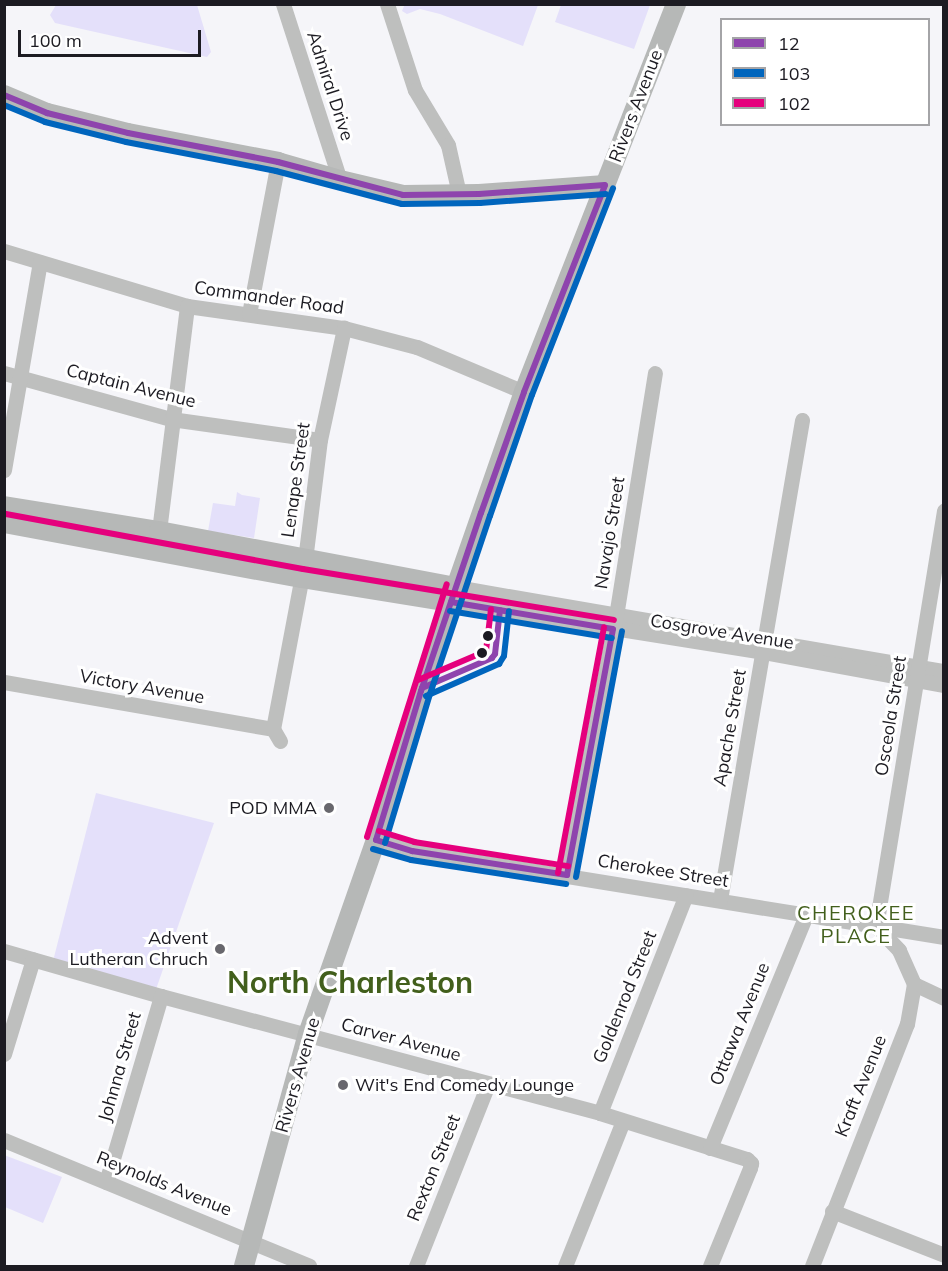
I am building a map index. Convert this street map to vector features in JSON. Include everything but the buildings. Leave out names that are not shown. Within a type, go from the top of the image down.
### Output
[{"type":"main road","name":"Rivers Avenue","points":[[244,1266],[308,1034],[376,840],[453,594],[524,392],[676,4]]},
{"type":"main road","points":[[4,95],[47,113],[128,133],[278,162],[403,195],[605,185]]},
{"type":"main road","name":"Cosgrove Avenue","points":[[4,506],[159,531],[303,569]]},
{"type":"main road","name":"Cosgrove Avenue","points":[[4,523],[453,594]]},
{"type":"street","name":"Admiral Drive","points":[[283,4],[340,180]]},
{"type":"street","points":[[387,4],[415,90],[448,145],[459,194]]},
{"type":"street","points":[[249,314],[278,162]]},
{"type":"street","name":"Commander Road","points":[[4,250],[187,306],[344,328],[417,347],[524,392]]},
{"type":"street","points":[[4,470],[12,375],[40,262]]},
{"type":"street","points":[[159,531],[171,419],[187,306]]},
{"type":"street","name":"Lenape Street","points":[[276,735],[303,569],[320,440],[344,328]]},
{"type":"street","name":"Navajo Street","points":[[567,875],[615,622],[655,373]]},
{"type":"street","name":"Captain Avenue","points":[[12,375],[171,419],[320,440]]},
{"type":"street","name":"Apache Street","points":[[720,900],[802,420]]},
{"type":"street","name":"Osceola Street","points":[[876,926],[944,512]]},
{"type":"street","name":"Cosgrove Avenue","points":[[453,594],[765,645],[918,674],[944,685]]},
{"type":"street","name":"Cosgrove Avenue","points":[[918,674],[944,671]]},
{"type":"street","name":"Victory Avenue","points":[[4,682],[276,735]]},
{"type":"street","name":"Cherokee Street","points":[[376,840],[420,853],[944,937]]},
{"type":"street","name":"Goldenrod Street","points":[[600,1113],[687,895]]},
{"type":"street","name":"Ottawa Avenue","points":[[710,1148],[806,915]]},
{"type":"street","points":[[876,926],[899,950],[914,984],[944,998]]},
{"type":"street","name":"Carver Avenue","points":[[4,951],[160,996],[600,1113],[747,1159],[751,1162],[710,1266]]},
{"type":"street","points":[[4,1054],[33,959]]},
{"type":"street","name":"Kraft Avenue","points":[[812,1266],[907,1024],[914,984]]},
{"type":"street","name":"Johnna Street","points":[[106,1182],[160,996]]},
{"type":"street","name":"Rexton Street","points":[[416,1266],[488,1084]]},
{"type":"street","points":[[565,1266],[623,1121]]},
{"type":"street","name":"Reynolds Avenue","points":[[4,1140],[309,1266]]},
{"type":"street","points":[[832,1211],[944,1255]]},
{"type":"shaded area","points":[[405,4],[538,5],[523,46],[440,14],[420,9],[407,14],[402,11]]},
{"type":"shaded area","points":[[561,4],[650,5],[634,49],[555,22]]},
{"type":"shaded area","points":[[56,5],[197,5],[211,52],[207,57],[55,23],[50,15]]},
{"type":"shaded area","points":[[237,492],[260,498],[254,538],[208,531],[213,503],[235,506]]},
{"type":"shaded area","points":[[96,793],[214,823],[154,995],[52,965]]},
{"type":"shaded area","points":[[4,1155],[62,1177],[43,1223],[5,1207]]},
{"type":"transit line","name":"12","points":[[4,95],[47,113],[128,133],[278,162],[403,195],[479,194],[605,185]]},
{"type":"transit line","name":"103","points":[[4,105],[45,122],[126,142],[276,171],[402,204],[480,203],[606,194]]},
{"type":"transit line","name":"12","points":[[376,840],[421,691],[481,513],[524,392],[605,185]]},
{"type":"transit line","name":"103","points":[[385,843],[430,694],[532,395],[613,188]]},
{"type":"transit line","name":"102","points":[[6,514],[303,569],[614,620]]},
{"type":"transit line","name":"102","points":[[367,837],[447,584]]},
{"type":"transit line","name":"12","points":[[451,602],[613,629]]},
{"type":"transit line","name":"102","points":[[418,680],[486,651],[491,609]]},
{"type":"transit line","name":"12","points":[[422,688],[492,658],[495,654],[500,610]]},
{"type":"transit line","name":"103","points":[[450,611],[612,638]]},
{"type":"transit line","name":"103","points":[[426,696],[499,664],[504,656],[509,611]]},
{"type":"transit line","name":"102","points":[[558,873],[604,627]]},
{"type":"transit line","name":"12","points":[[567,875],[613,629]]},
{"type":"transit line","name":"103","points":[[576,877],[622,631]]},
{"type":"transit line","name":"102","points":[[379,831],[414,842],[568,866]]},
{"type":"transit line","name":"12","points":[[376,840],[412,851],[567,875]]},
{"type":"transit line","name":"103","points":[[373,849],[411,860],[566,884]]},
{"type":"place","name":"POD MMA","points":[[329,808]]},
{"type":"place","name":"Advent Lutheran Chruch","points":[[220,949]]},
{"type":"place","name":"Wit's End Comedy Lounge","points":[[343,1085]]},
{"type":"district","name":"CHEROKEE PLACE","points":[[856,924]]},
{"type":"district","name":"North Charleston","points":[[350,982]]}]
